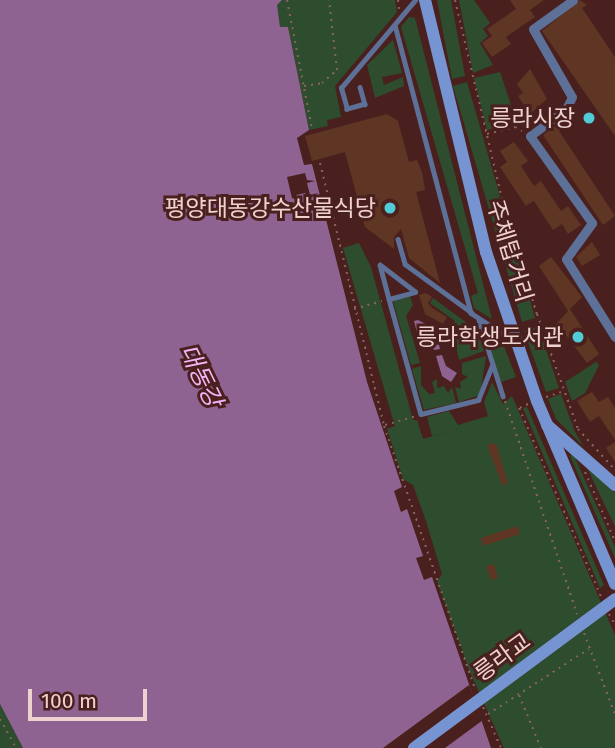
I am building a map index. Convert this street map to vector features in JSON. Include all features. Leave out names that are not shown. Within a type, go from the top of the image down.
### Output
[{"type":"main road","name":"주체탑거리","points":[[425,0],[462,164],[516,343],[546,424],[615,584]]},
{"type":"main road","points":[[546,424],[582,453],[615,485]]},
{"type":"main road","name":"릉라교","points":[[414,748],[615,599]]},
{"type":"street","points":[[573,0],[533,29],[572,97],[566,109],[530,136],[592,223],[566,259],[615,337]]},
{"type":"lane","points":[[360,87],[365,104],[347,109],[341,88],[415,0]]},
{"type":"lane","points":[[395,24],[471,313]]},
{"type":"lane","points":[[397,239],[405,264],[516,343]]},
{"type":"lane","points":[[389,299],[415,292],[380,265],[389,299],[421,414],[478,400],[492,366]]},
{"type":"lane","points":[[479,319],[503,396]]},
{"type":"path","points":[[287,0],[312,129]]},
{"type":"path","points":[[303,87],[330,78],[337,65],[329,0]]},
{"type":"path","points":[[455,0],[505,212],[578,429],[615,470]]},
{"type":"path","points":[[330,78],[341,88]]},
{"type":"path","points":[[486,135],[515,127],[530,136]]},
{"type":"path","points":[[320,163],[353,309],[384,425],[478,694]]},
{"type":"path","points":[[353,309],[389,299]]},
{"type":"path","points":[[565,390],[519,408],[615,625]]},
{"type":"path","points":[[503,396],[615,713]]},
{"type":"path","points":[[384,425],[421,414]]},
{"type":"path","points":[[582,453],[580,462],[615,541]]},
{"type":"path","points":[[487,715],[590,648]]},
{"type":"path","points":[[519,695],[541,748]]},
{"type":"path","points":[[482,705],[501,748]]},
{"type":"path","points":[[0,719],[16,748]]},
{"type":"green space","points":[[282,0],[395,0],[397,12],[335,86],[341,117],[327,120],[328,126],[309,130],[288,27],[280,28],[276,5]]},
{"type":"green space","points":[[437,0],[451,0],[465,76],[452,79]]},
{"type":"green space","points":[[459,0],[474,0],[490,23],[483,29],[488,36],[480,43],[493,65],[473,73]]},
{"type":"green space","points":[[409,17],[415,18],[492,319],[474,308],[471,296],[478,293],[401,27]]},
{"type":"green space","points":[[393,40],[402,73],[382,77],[384,85],[403,77],[404,86],[375,98],[367,65]]},
{"type":"green space","points":[[500,72],[517,123],[487,130],[474,78]]},
{"type":"green space","points":[[467,82],[535,318],[522,322],[453,86]]},
{"type":"green space","points":[[359,243],[371,267],[413,420],[417,420],[423,439],[469,425],[432,436],[427,417],[449,411],[458,425],[488,416],[484,402],[492,382],[503,404],[512,396],[615,635],[615,748],[504,748],[470,672],[437,581],[442,574],[426,521],[413,485],[403,479],[387,429],[395,426],[343,248]]},
{"type":"green space","points":[[410,296],[413,305],[406,316],[420,363],[411,365],[393,301]]},
{"type":"green space","points":[[433,298],[478,331],[484,351],[459,360],[451,326],[455,321],[430,303]]},
{"type":"green space","points":[[538,326],[559,388],[546,392],[524,331]]},
{"type":"green space","points":[[485,331],[503,344],[516,377],[501,382]]},
{"type":"green space","points":[[486,356],[480,395],[459,402],[455,387],[461,389],[460,382],[468,377],[462,374],[462,363]]},
{"type":"green space","points":[[596,362],[599,365],[585,393],[572,401],[565,382]]},
{"type":"green space","points":[[421,366],[421,385],[429,394],[435,393],[432,382],[437,379],[437,388],[444,386],[448,393],[452,387],[456,403],[424,410],[412,369]]},
{"type":"green space","points":[[561,394],[575,432],[584,447],[556,419],[548,399]]},
{"type":"green space","points":[[527,407],[604,585],[600,588],[523,408]]},
{"type":"green space","points":[[573,453],[615,547],[615,558],[570,456]]},
{"type":"green space","points":[[586,465],[615,493],[615,526],[597,489]]},
{"type":"green space","points":[[0,704],[23,748],[0,748]]},
{"type":"water","name":"대동강","points":[[0,0],[282,0],[277,5],[280,27],[288,27],[309,130],[297,138],[304,165],[312,164],[367,382],[402,487],[394,491],[401,512],[407,509],[423,556],[416,558],[424,580],[432,577],[491,748],[23,748],[0,704]]},
{"type":"water","points":[[418,320],[435,329],[440,349],[434,350],[429,338],[420,344],[414,321]]},
{"type":"water","points":[[442,355],[446,366],[457,373],[451,382],[442,376],[436,356]]},
{"type":"pier","points":[[305,173],[307,180],[315,181],[307,183],[310,195],[318,193],[311,198],[313,206],[305,193],[296,195],[297,200],[292,198],[287,177]]},
{"type":"pier","points":[[469,685],[483,720],[445,748],[383,748]]},
{"type":"building","points":[[510,0],[544,0],[530,10],[535,17],[506,37],[511,44],[492,57],[482,43],[492,36],[487,29],[516,9]]},
{"type":"building","points":[[580,0],[587,5],[582,8],[615,57],[615,136],[542,31]]},
{"type":"building","points":[[530,69],[547,99],[530,114],[518,96],[523,93],[517,84]]},
{"type":"building","name":"평양대동강수산물식당","points":[[387,114],[398,121],[409,162],[417,160],[422,172],[425,190],[416,192],[440,283],[409,258],[401,229],[394,237],[394,249],[365,227],[345,152],[312,161],[305,136]]},
{"type":"building","points":[[566,118],[570,124],[559,131],[615,216],[603,225],[543,135]]},
{"type":"building","points":[[514,142],[528,161],[521,166],[534,186],[541,181],[561,211],[568,206],[581,225],[568,234],[562,224],[553,230],[534,201],[526,206],[500,167],[507,162],[500,151]]},
{"type":"building","points":[[592,242],[600,255],[582,266],[576,257]]},
{"type":"building","points":[[551,257],[582,297],[570,309],[599,354],[587,363],[557,323],[568,311],[539,266]]},
{"type":"building","points":[[426,293],[432,297],[428,303],[432,308],[447,317],[443,324],[425,314],[419,295]]},
{"type":"building","points":[[592,392],[599,402],[608,397],[615,408],[615,440],[599,416],[590,422],[577,401]]},
{"type":"building","points":[[615,442],[615,462],[606,448]]},
{"type":"building","points":[[496,443],[508,483],[502,485],[487,445]]},
{"type":"building","points":[[518,526],[520,534],[483,546],[481,538]]},
{"type":"building","points":[[494,564],[498,578],[491,580],[486,566]]},
{"type":"place","name":"릉라시장","points":[[589,118]]},
{"type":"place","name":"평양대동강수산물식당","points":[[390,208]]},
{"type":"place","name":"릉라학생도서관","points":[[578,337]]}]
